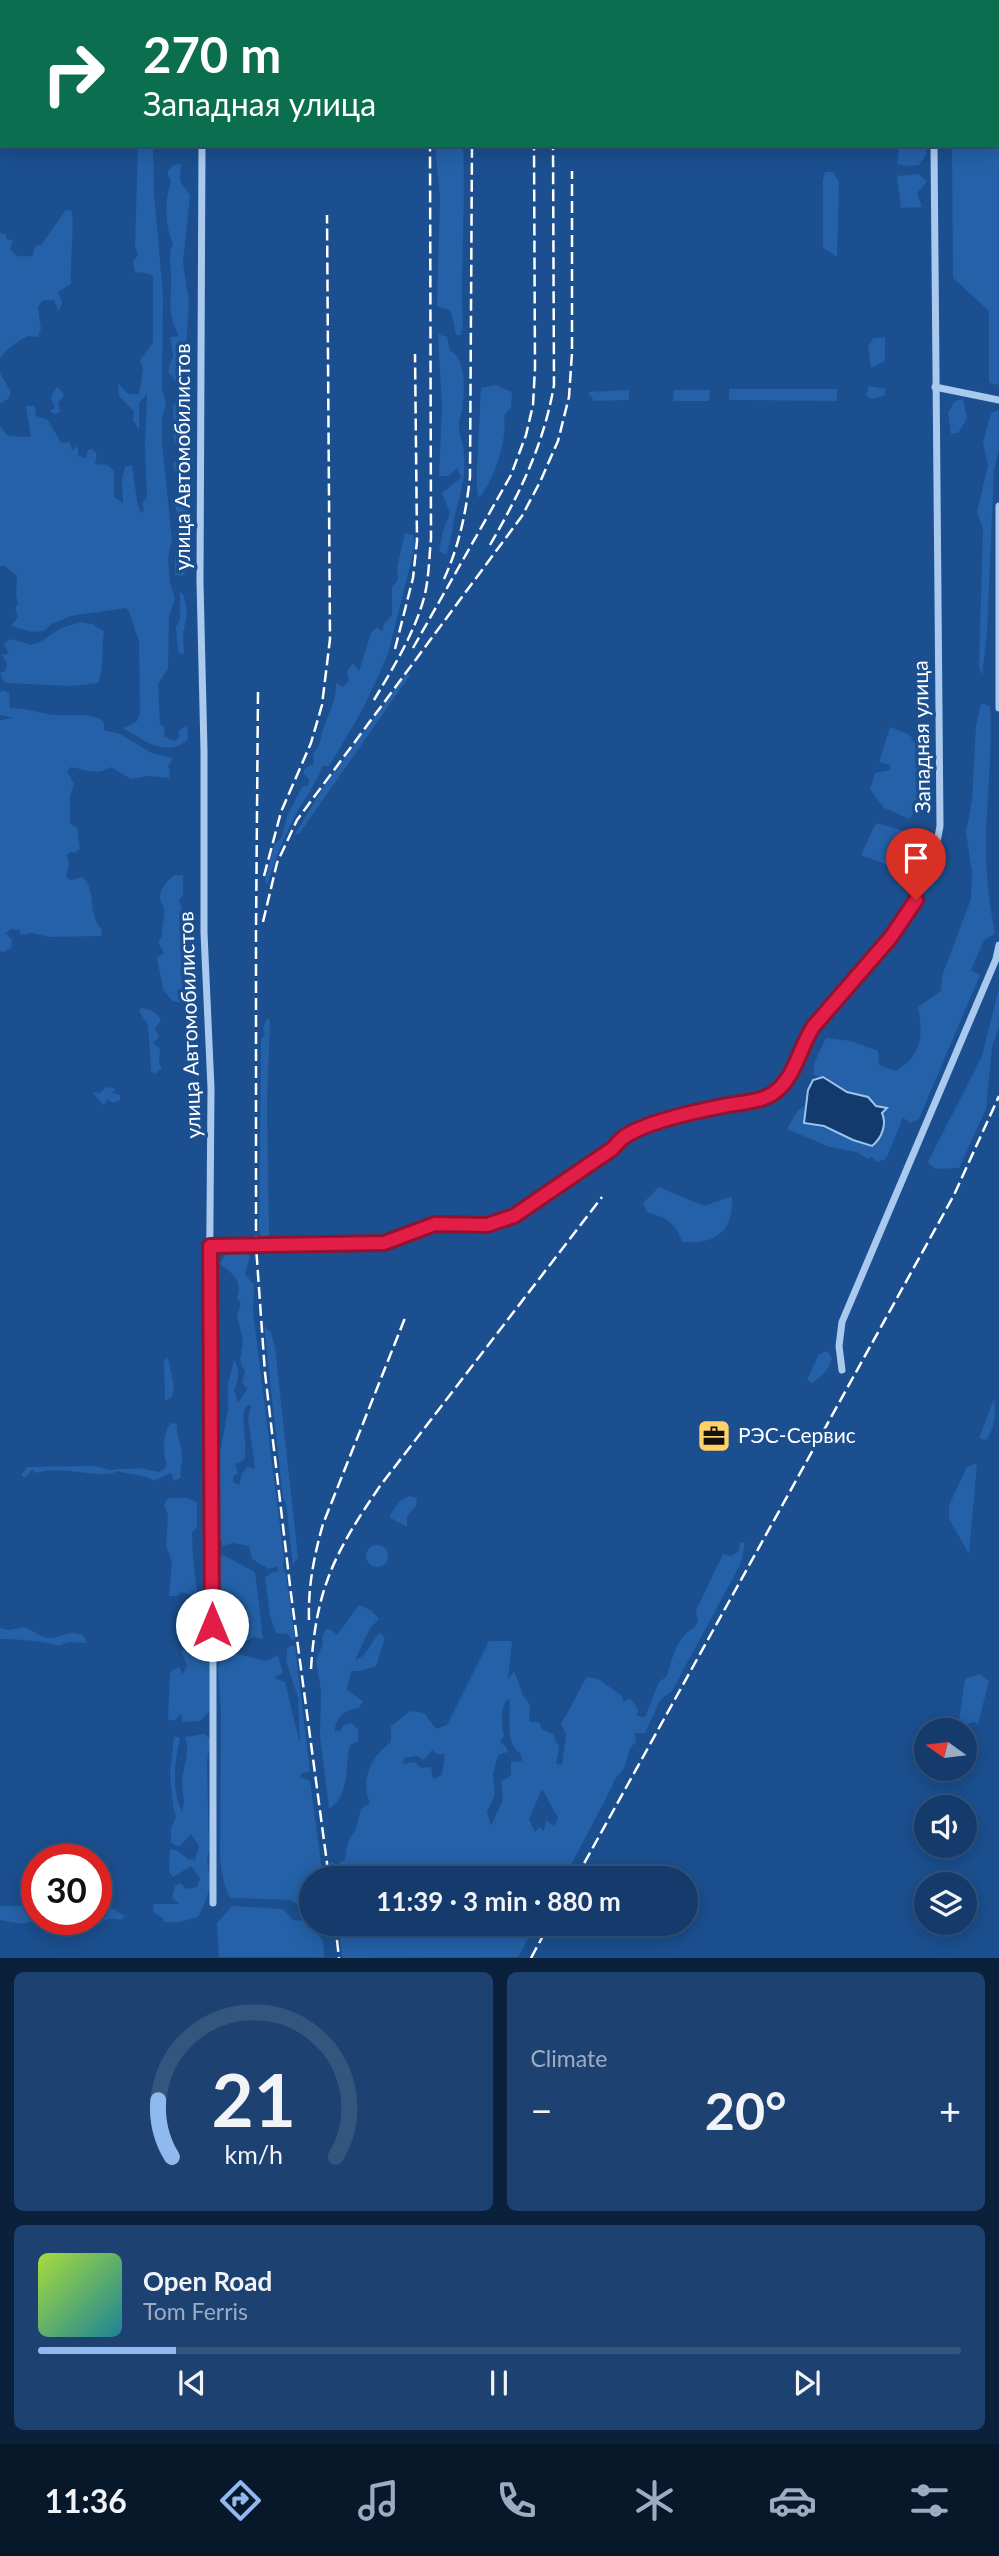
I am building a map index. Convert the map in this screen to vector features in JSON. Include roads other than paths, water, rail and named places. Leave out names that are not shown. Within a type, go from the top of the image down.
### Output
[{"type":"street","name":"улица Автомобилистов","points":[[202,147],[200,582],[204,933],[211,1087],[209,1345],[213,1483],[213,1903]]},
{"type":"street","name":"Западная улица","points":[[210,1246],[384,1243],[435,1224],[487,1225],[501,1222],[524,1209],[632,1133],[702,1111],[757,1101],[776,1091],[786,1079],[816,1023],[903,921],[926,881],[940,825],[934,147]]},
{"type":"street","points":[[935,387],[999,400]]},
{"type":"street","points":[[999,506],[999,708]]},
{"type":"street","points":[[842,1370],[839,1346],[842,1322],[996,959],[999,944]]},
{"type":"railway","points":[[374,700],[415,625],[428,576],[431,539],[430,147]]},
{"type":"railway","points":[[444,579],[461,529],[470,477],[472,147]]},
{"type":"railway","points":[[413,648],[511,475],[526,435],[533,405],[535,368],[534,147]]},
{"type":"railway","points":[[490,545],[530,468],[544,428],[554,385],[553,147]]},
{"type":"railway","points":[[263,922],[277,863],[297,820],[522,516],[558,441],[569,397],[572,353],[572,171]]},
{"type":"railway","points":[[264,876],[281,812],[311,743],[322,705],[330,639],[327,215]]},
{"type":"railway","points":[[395,649],[413,578],[417,541],[415,354]]},
{"type":"railway","points":[[258,692],[256,1246],[265,1373],[327,1866]]},
{"type":"railway","points":[[583,1866],[954,1195],[999,1096]]},
{"type":"railway","points":[[311,1669],[323,1593],[330,1572],[351,1531],[380,1486],[602,1197]]},
{"type":"railway","points":[[309,1620],[312,1571],[323,1524],[405,1318]]},
{"type":"railway","points":[[336,1936],[339,1958]]},
{"type":"railway","points":[[531,1958],[543,1936]]},
{"type":"place","name":"РЭС-Сервис","points":[[714,1436]]}]
